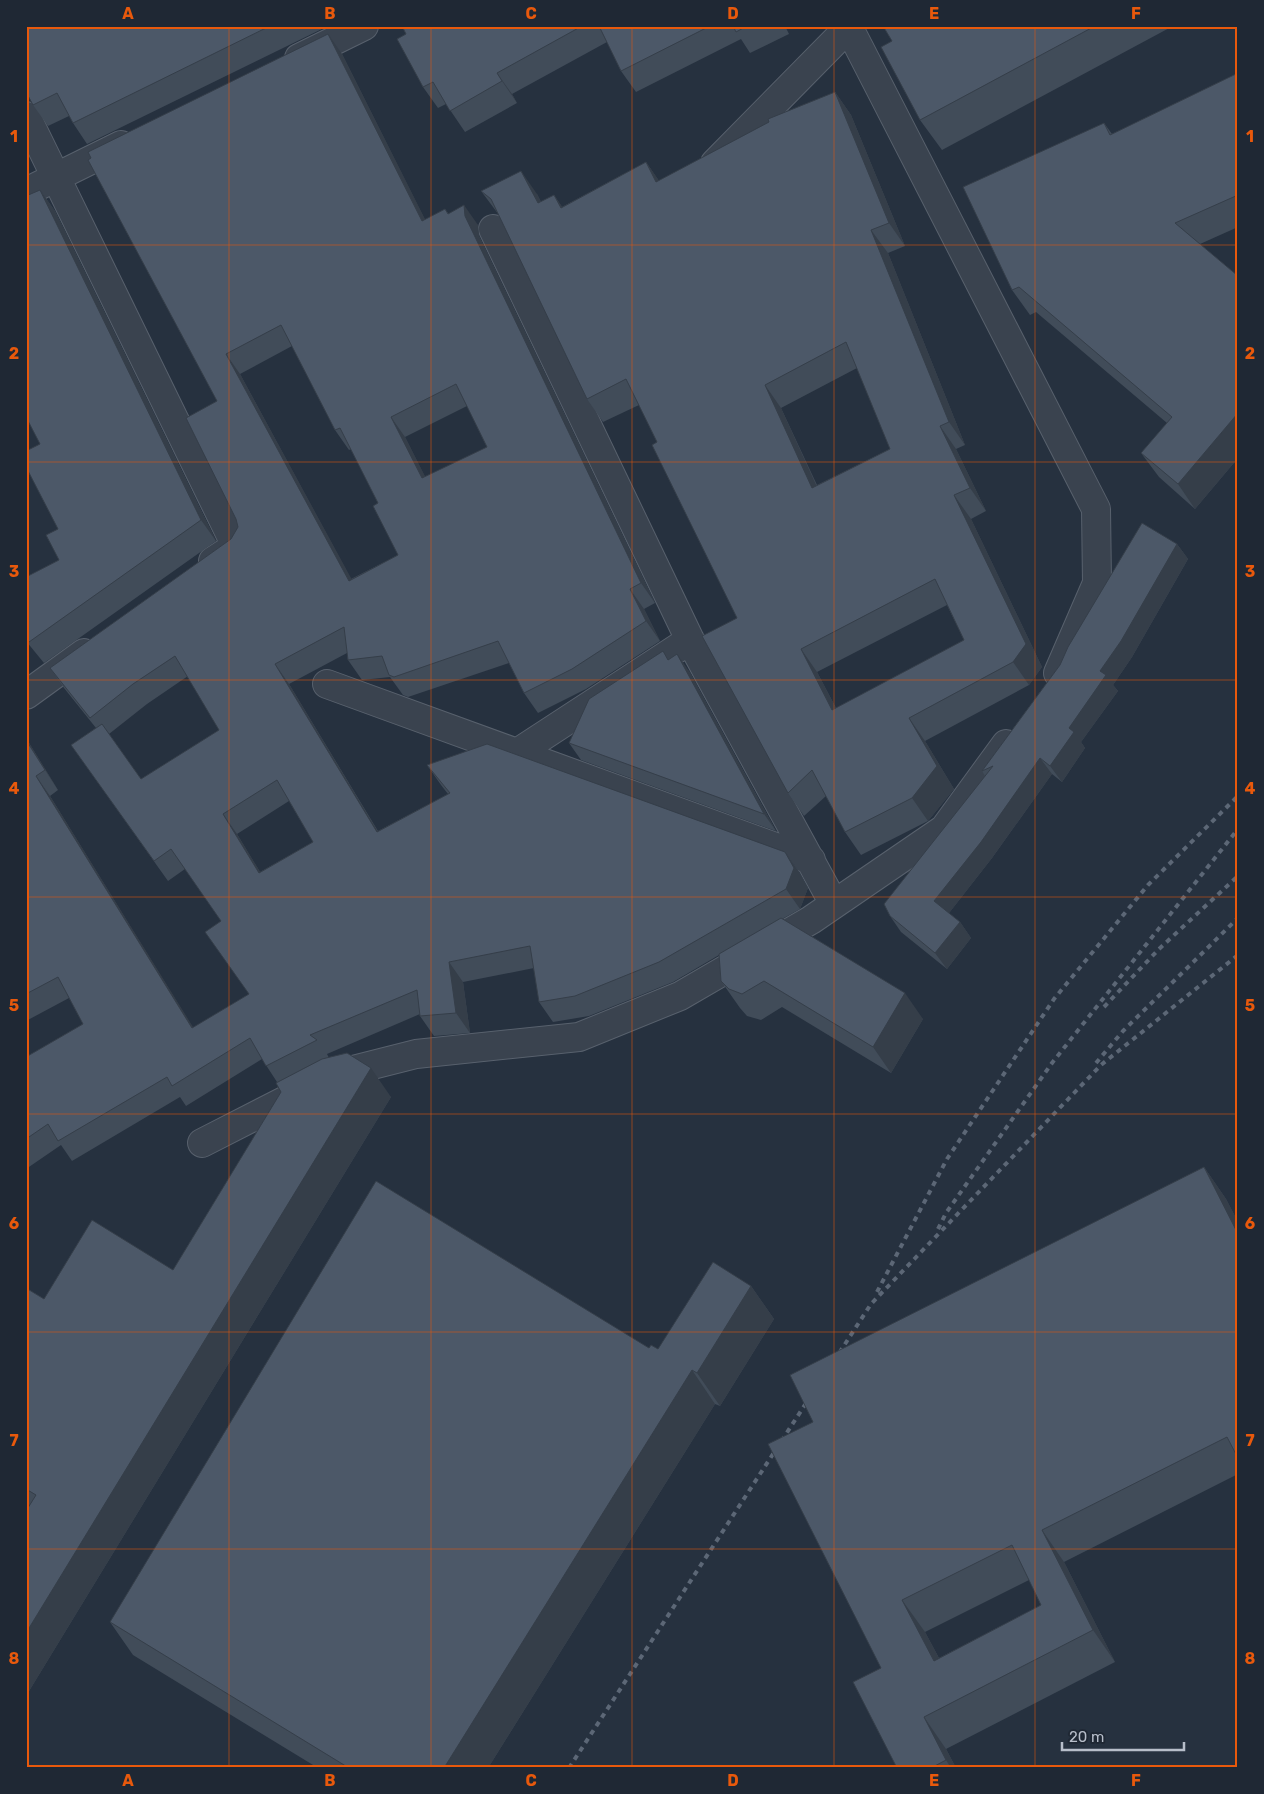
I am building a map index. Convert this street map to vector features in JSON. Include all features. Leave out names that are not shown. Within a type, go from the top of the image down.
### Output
[{"type":"street","points":[[276,69],[364,26]]},
{"type":"street","points":[[715,163],[848,27],[1096,509],[1097,583],[1058,672],[1041,696]]},
{"type":"street","points":[[26,116],[236,546],[195,574]]},
{"type":"street","points":[[26,192],[144,134]]},
{"type":"street","points":[[494,230],[690,640],[834,904]]},
{"type":"street","points":[[26,695],[106,637]]},
{"type":"street","points":[[516,753],[690,640]]},
{"type":"street","points":[[327,684],[811,860]]},
{"type":"street","points":[[202,1143],[337,1074],[416,1054],[579,1037],[680,996],[811,920],[944,829],[1018,727]]},
{"type":"building","points":[[26,26],[270,26],[73,123],[57,93],[33,105],[26,92]]},
{"type":"building","points":[[402,26],[582,26],[497,73],[502,81],[450,111],[433,82],[423,87],[397,39],[406,34]]},
{"type":"building","points":[[599,26],[710,26],[621,71]]},
{"type":"building","points":[[733,26],[747,26],[736,32]]},
{"type":"building","points":[[883,26],[1095,26],[920,120],[881,47],[892,41]]},
{"type":"building","points":[[328,34],[422,221],[445,209],[448,214],[464,205],[465,216],[641,583],[630,589],[646,621],[572,669],[524,693],[498,641],[394,677],[389,675],[382,656],[348,660],[344,627],[275,664],[377,832],[450,793],[427,765],[487,744],[785,852],[794,868],[786,889],[659,962],[575,996],[539,1002],[530,946],[449,962],[456,1013],[420,1016],[417,990],[310,1035],[317,1040],[266,1066],[250,1038],[172,1086],[167,1077],[58,1141],[48,1124],[26,1139],[26,1057],[83,1024],[58,977],[26,994],[26,740],[45,770],[36,776],[192,1028],[249,994],[205,932],[221,921],[171,849],[154,861],[71,745],[102,724],[141,779],[219,730],[175,656],[133,684],[90,718],[50,668],[231,539],[238,527],[236,519],[186,418],[217,401],[88,160],[91,158],[88,152]],"holes":[[[281,325],[335,430],[340,428],[378,503],[373,506],[398,555],[349,581],[226,354]],[[456,384],[487,447],[422,478],[391,417]],[[277,780],[313,842],[259,873],[223,814]]]},
{"type":"building","points":[[1238,73],[1238,195],[1175,223],[1238,276],[1238,413],[1178,484],[1141,453],[1172,417],[1019,287],[1012,290],[963,187],[1104,123],[1110,135]]},
{"type":"building","points":[[835,92],[889,223],[871,230],[949,422],[940,426],[970,488],[954,495],[1026,644],[1013,662],[909,718],[937,766],[912,798],[845,832],[812,770],[788,793],[702,636],[737,618],[652,445],[657,442],[626,379],[587,399],[491,199],[481,191],[521,171],[538,203],[554,195],[561,208],[646,162],[656,182],[769,122],[768,119]],"holes":[[[846,342],[890,449],[812,488],[765,385]],[[935,579],[964,640],[832,710],[801,649]]]},
{"type":"building","points":[[40,190],[201,520],[29,642],[26,638],[26,577],[59,560],[46,535],[58,529],[26,467],[26,451],[40,444],[26,417],[26,196]]},
{"type":"building","points":[[1142,523],[1177,544],[1121,641],[1100,671],[1106,675],[1069,728],[1074,732],[1050,766],[1040,758],[981,842],[934,901],[960,922],[935,953],[890,916],[884,904],[993,766],[982,771],[1060,665],[1068,647]]},
{"type":"building","points":[[663,651],[668,660],[677,654],[764,814],[569,743],[589,699]]},
{"type":"building","points":[[781,918],[905,993],[873,1047],[764,981],[742,994],[729,989],[721,981],[719,954]]},
{"type":"building","points":[[347,1053],[371,1068],[26,1633],[26,1511],[36,1495],[26,1489],[26,1288],[44,1299],[92,1220],[173,1270],[281,1092],[276,1083],[322,1059]]},
{"type":"building","points":[[1204,1167],[1238,1234],[1238,1458],[1227,1437],[1042,1530],[1093,1630],[924,1717],[946,1760],[931,1768],[897,1768],[853,1682],[881,1668],[768,1444],[813,1422],[790,1375]],"holes":[[[1012,1545],[1041,1605],[934,1661],[902,1600]]]},
{"type":"building","points":[[376,1181],[649,1348],[651,1345],[658,1349],[713,1262],[751,1286],[697,1373],[692,1370],[444,1768],[349,1768],[110,1622]]},
{"type":"railway","points":[[877,1292],[947,1159],[1054,999],[1148,885],[1238,796]]},
{"type":"railway","points":[[938,1229],[946,1213],[1052,1063],[1238,829]]},
{"type":"railway","points":[[1104,1007],[1159,949],[1238,876]]},
{"type":"railway","points":[[1096,1063],[1123,1031],[1238,918]]},
{"type":"railway","points":[[834,1361],[871,1304],[1101,1065],[1238,955]]},
{"type":"railway","points":[[569,1768],[812,1394]]}]
